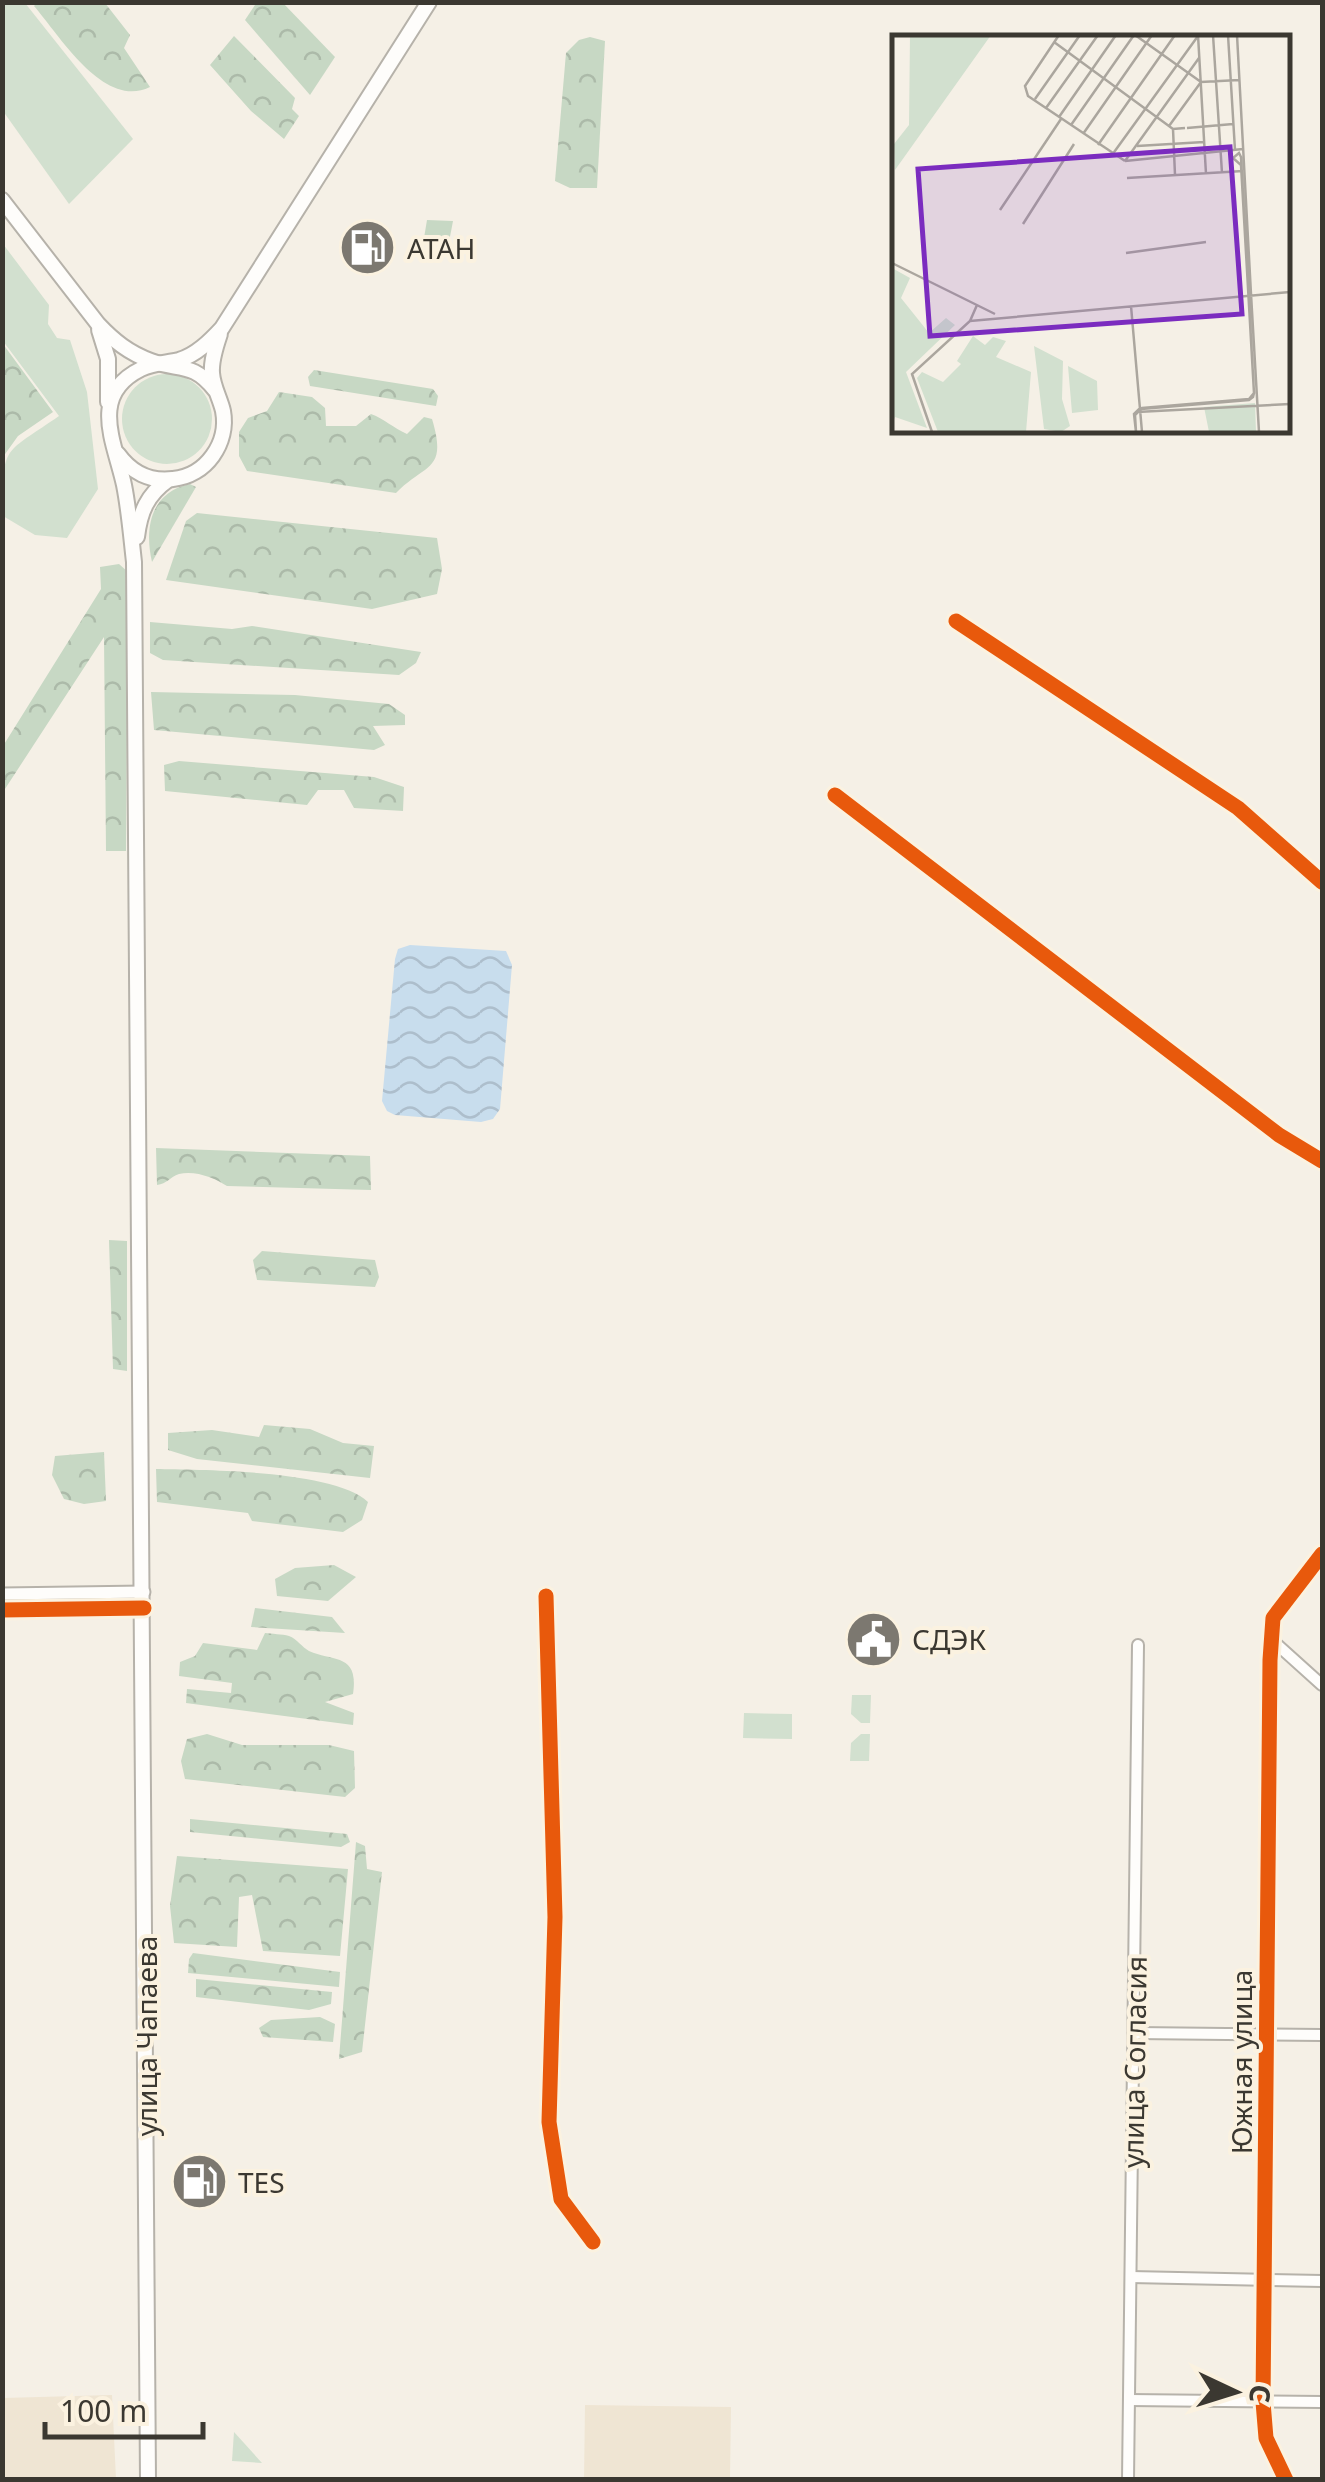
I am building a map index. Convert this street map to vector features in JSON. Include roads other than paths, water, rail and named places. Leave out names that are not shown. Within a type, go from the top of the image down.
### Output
[{"type":"main road","points":[[108,422],[111,401],[122,382],[139,370],[182,359],[222,328],[430,2]]},
{"type":"main road","points":[[2,200],[98,324],[122,347],[160,363],[191,369],[215,390]]},
{"type":"main road","points":[[98,324],[109,372],[108,422],[126,495],[134,562]]},
{"type":"main road","points":[[134,562],[140,519],[155,490],[169,480],[192,474],[218,448],[224,413],[215,390],[213,360],[222,328]]},
{"type":"main road","points":[[115,450],[138,473],[169,480]]},
{"type":"main road","name":"улица Чапаева","points":[[134,562],[148,2480]]},
{"type":"street","points":[[956,621],[1238,808],[1322,882]]},
{"type":"street","points":[[836,796],[1279,1136],[1322,1161]]},
{"type":"street","points":[[1322,1554],[1274,1618],[1272,1640],[1322,1685]]},
{"type":"street","points":[[2,1594],[144,1592]]},
{"type":"street","points":[[546,1596],[555,1917],[549,2122],[561,2199],[592,2242]]},
{"type":"street","points":[[2,1610],[144,1608]]},
{"type":"street","name":"Южная улица","points":[[1272,1640],[1263,2402],[1266,2438],[1286,2480]]},
{"type":"street","name":"улица Согласия","points":[[1128,2480],[1138,1644]]},
{"type":"street","points":[[1135,2033],[1322,2036]]},
{"type":"street","points":[[1131,2278],[1322,2281]]},
{"type":"street","points":[[1129,2400],[1322,2402]]},
{"type":"water","points":[[410,945],[506,951],[512,965],[500,1109],[493,1119],[481,1122],[395,1115],[387,1111],[382,1101],[395,959],[398,949]]},
{"type":"place","name":"АТАН","points":[[368,248]]},
{"type":"place","name":"СДЭК","points":[[873,1639]]},
{"type":"place","name":"TES","points":[[199,2182]]}]
